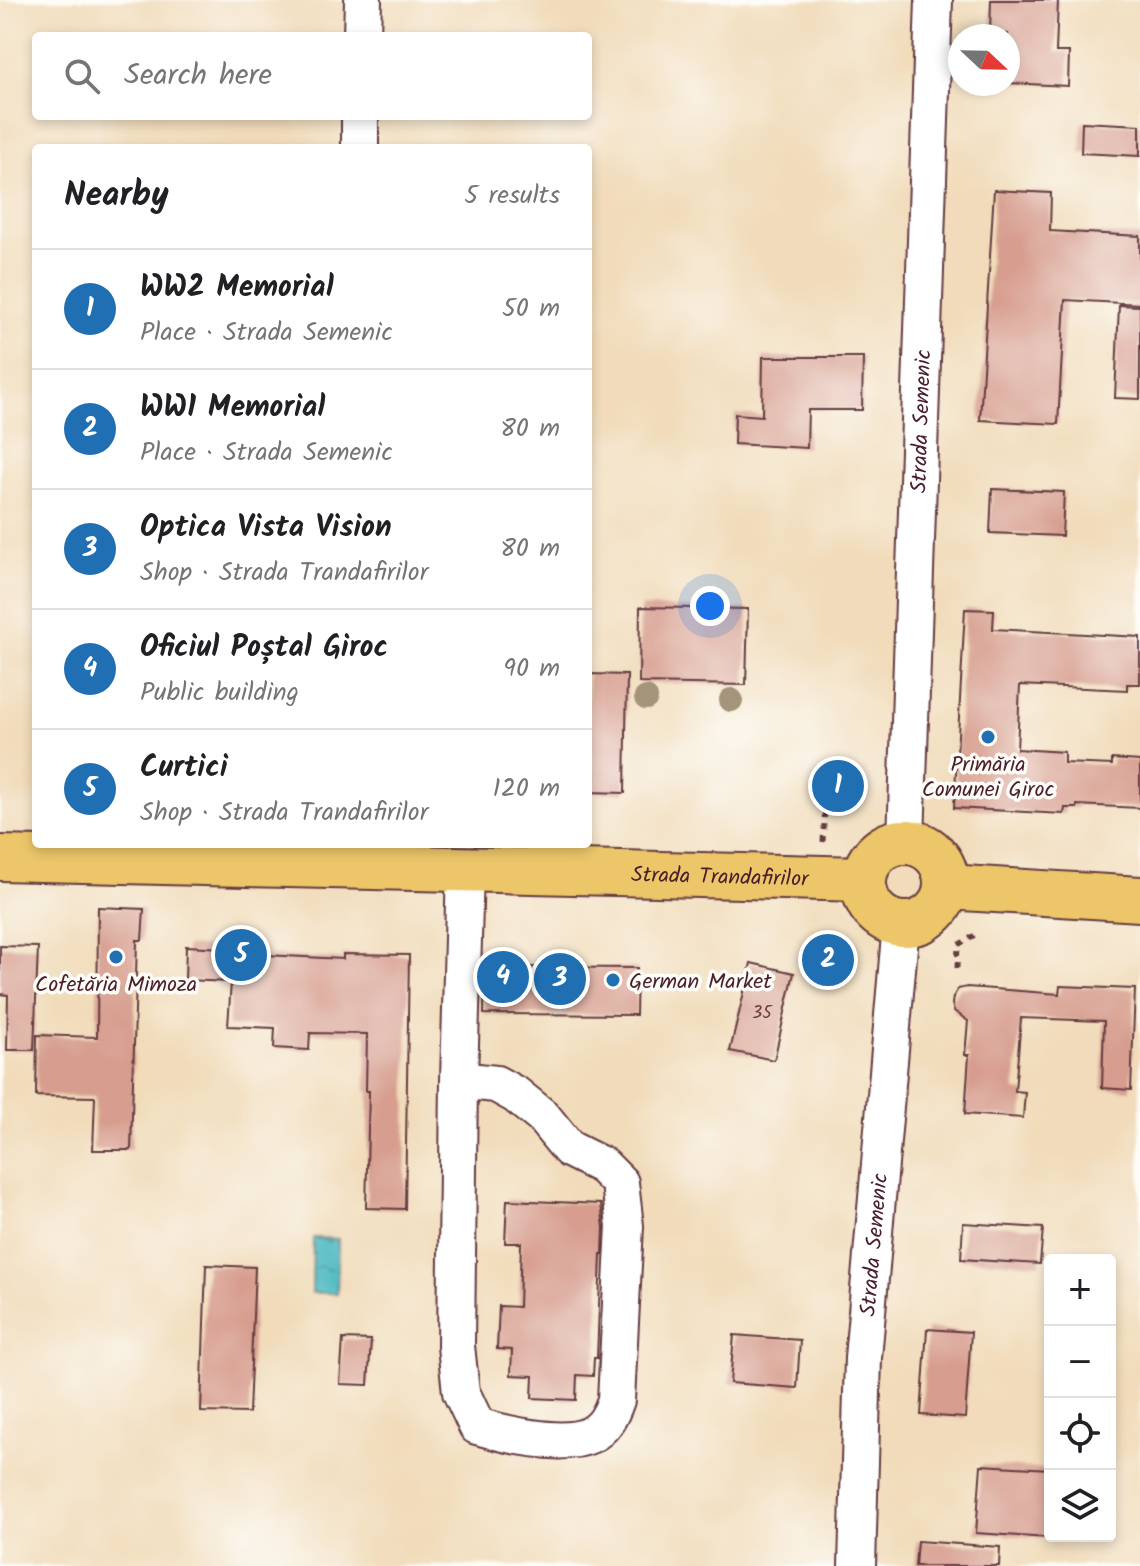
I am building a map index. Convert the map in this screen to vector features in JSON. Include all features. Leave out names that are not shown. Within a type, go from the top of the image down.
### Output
[{"type":"main road","points":[[906,841],[931,850],[946,873],[944,900],[926,919],[914,924],[888,921],[870,904],[865,892],[867,867],[874,857],[883,848],[906,841]]},
{"type":"main road","name":"Strada Trandafirilor","points":[[0,858],[125,853],[465,869],[864,879]]},
{"type":"main road","points":[[947,887],[1140,899]]},
{"type":"street","points":[[362,32],[363,0]]},
{"type":"street","name":"Strada Semenic","points":[[906,841],[934,0]]},
{"type":"street","points":[[360,120],[360,144]]},
{"type":"street","points":[[459,1080],[496,1084],[516,1095],[543,1117],[569,1149],[603,1166],[620,1183],[625,1226],[616,1400],[609,1418],[591,1435],[570,1441],[514,1436],[477,1426],[461,1392],[456,1346],[459,1080],[465,869]]},
{"type":"street","name":"Strada Semenic","points":[[857,1566],[863,1358],[901,924]]},
{"type":"path","points":[[823,847],[825,806]]},
{"type":"path","points":[[957,968],[958,945],[975,935]]},
{"type":"water","points":[[313,1238],[338,1239],[337,1293],[312,1293]]},
{"type":"building","points":[[991,0],[1058,0],[1056,52],[1069,52],[1068,86],[1020,84],[1020,24],[990,24]]},
{"type":"building","points":[[1082,122],[1140,125],[1140,156],[1081,153]]},
{"type":"building","points":[[994,190],[1051,193],[1050,231],[1140,236],[1140,304],[1065,300],[1058,424],[980,420]]},
{"type":"building","points":[[1119,305],[1140,306],[1140,399],[1115,398]]},
{"type":"building","points":[[763,357],[863,357],[862,410],[808,410],[807,448],[734,444],[735,414],[762,416]]},
{"type":"building","points":[[992,489],[1064,492],[1062,536],[990,533]]},
{"type":"building","points":[[640,607],[748,609],[746,685],[639,683]]},
{"type":"building","points":[[965,609],[994,610],[993,629],[1140,637],[1140,684],[1127,684],[1127,690],[1020,685],[1017,749],[1064,752],[1064,763],[1112,765],[1112,759],[1140,761],[1140,808],[1077,805],[1077,808],[1065,808],[1064,814],[954,808]]},
{"type":"building","points":[[592,674],[627,675],[625,793],[592,792]]},
{"type":"building","points":[[98,907],[144,909],[142,940],[137,940],[131,1150],[93,1150],[95,1097],[36,1096],[37,1035],[97,1037]]},
{"type":"building","points":[[0,946],[38,947],[34,1050],[7,1050],[8,995],[0,994]]},
{"type":"building","points":[[186,946],[266,950],[266,955],[343,959],[343,954],[409,955],[405,1209],[366,1208],[367,1034],[310,1033],[309,1050],[274,1048],[275,1028],[228,1026],[231,982],[185,980]]},
{"type":"building","points":[[751,963],[794,973],[774,1060],[730,1051]]},
{"type":"building","points":[[485,967],[637,968],[636,1015],[484,1014]]},
{"type":"building","points":[[1060,986],[1135,989],[1131,1090],[1102,1088],[1104,1021],[1021,1018],[1015,1091],[1025,1092],[1023,1118],[965,1114],[968,1021],[954,1011],[953,997],[958,989],[967,987],[1059,994]]},
{"type":"building","points":[[507,1200],[601,1204],[604,1227],[597,1358],[594,1358],[593,1376],[577,1375],[576,1400],[532,1398],[533,1376],[511,1375],[512,1350],[497,1349],[499,1306],[519,1307],[521,1243],[505,1243]]},
{"type":"building","points":[[963,1223],[1043,1228],[1040,1264],[961,1259]]},
{"type":"building","points":[[206,1265],[255,1267],[249,1413],[201,1412]]},
{"type":"building","points":[[927,1329],[971,1332],[965,1418],[921,1415]]},
{"type":"building","points":[[734,1335],[800,1340],[797,1388],[730,1383]]},
{"type":"building","points":[[343,1339],[371,1340],[368,1385],[340,1384]]},
{"type":"building","points":[[981,1465],[1044,1469],[1044,1538],[976,1533]]},
{"type":"building","points":[[917,1541],[1000,1547],[999,1566],[915,1566]]},
{"type":"place","name":"Primăria Comunei Giroc","points":[[988,737]]},
{"type":"place","name":"WW2 Memorial","points":[[838,786]]},
{"type":"place","name":"Curtici","points":[[241,955]]},
{"type":"place","name":"Cofetăria Mimoza","points":[[116,957]]},
{"type":"place","name":"WW1 Memorial","points":[[828,960]]},
{"type":"place","name":"Oficiul Poștal Giroc","points":[[503,977]]},
{"type":"place","name":"Optica Vista Vision","points":[[560,979]]},
{"type":"place","name":"German Market","points":[[613,980]]}]
